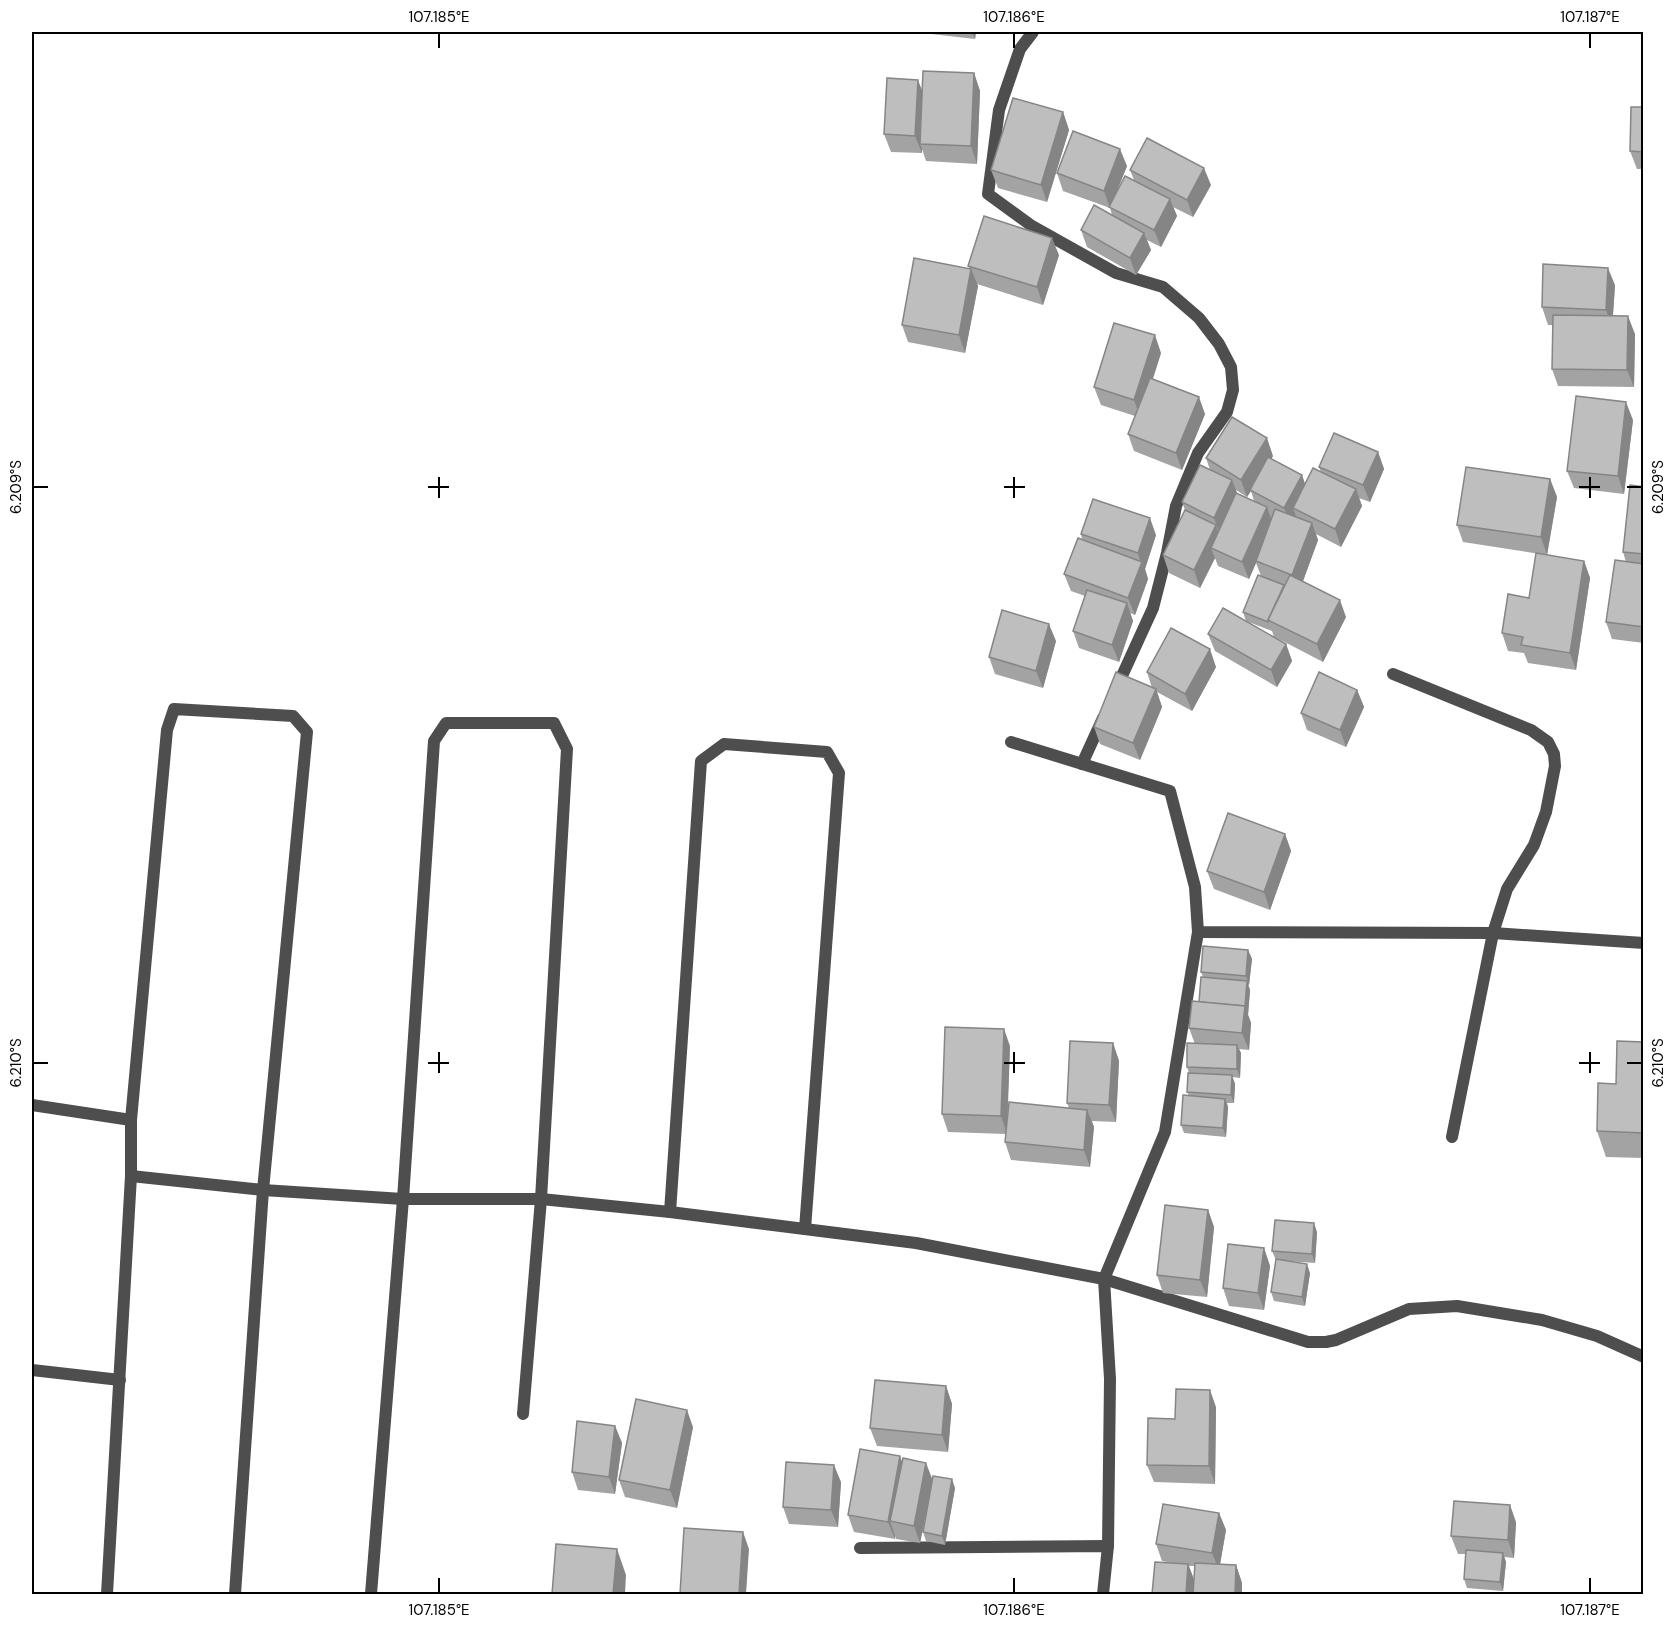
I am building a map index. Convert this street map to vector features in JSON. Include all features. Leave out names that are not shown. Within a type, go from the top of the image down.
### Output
[{"type":"street","points":[[1033,32],[1020,49],[999,110],[988,194],[1032,226],[1116,273],[1163,287],[1198,318],[1219,344],[1231,367],[1233,390],[1227,412],[1198,453],[1176,506],[1153,608],[1082,764]]},
{"type":"street","points":[[1392,674],[1531,730],[1548,742],[1554,754],[1555,766],[1546,812],[1534,845],[1507,889],[1493,933],[1452,1137]]},
{"type":"street","points":[[106,1594],[131,1176],[131,1120],[166,730],[174,710],[293,716],[307,732],[263,1190],[235,1594]]},
{"type":"street","points":[[371,1594],[403,1199],[434,741],[446,723],[554,723],[567,748],[541,1199],[523,1414]]},
{"type":"street","points":[[1011,742],[1170,791],[1195,887],[1198,932],[1165,1132],[1104,1279],[1110,1379],[1108,1546],[1103,1594]]},
{"type":"street","points":[[670,1212],[701,761],[724,744],[827,752],[839,773],[805,1229]]},
{"type":"street","points":[[1198,932],[1493,933],[1644,943]]},
{"type":"street","points":[[32,1106],[131,1120]]},
{"type":"street","points":[[131,1176],[263,1190],[403,1199],[541,1199],[670,1212],[916,1243],[1104,1279],[1308,1342],[1336,1340],[1409,1309],[1457,1306],[1553,1323],[1597,1336],[1644,1357]]},
{"type":"street","points":[[32,1370],[120,1380]]},
{"type":"street","points":[[860,1548],[1108,1546]]},
{"type":"building","points":[[1643,50],[1644,89],[1642,89]]},
{"type":"building","points":[[923,71],[974,73],[971,146],[920,144]]},
{"type":"building","points":[[887,78],[918,80],[915,136],[884,134]]},
{"type":"building","points":[[1013,98],[1063,112],[1041,185],[991,170]]},
{"type":"building","points":[[1631,107],[1644,107],[1644,152],[1630,151]]},
{"type":"building","points":[[1073,131],[1120,149],[1104,191],[1057,173]]},
{"type":"building","points":[[1147,138],[1204,168],[1187,200],[1130,170]]},
{"type":"building","points":[[1125,176],[1170,199],[1154,230],[1109,207]]},
{"type":"building","points":[[1094,205],[1144,233],[1130,258],[1081,230]]},
{"type":"building","points":[[984,216],[1052,238],[1037,287],[968,266]]},
{"type":"building","points":[[914,258],[971,269],[959,335],[902,325]]},
{"type":"building","points":[[1543,264],[1608,268],[1606,310],[1542,307]]},
{"type":"building","points":[[1553,315],[1628,316],[1627,370],[1552,369]]},
{"type":"building","points":[[1114,323],[1155,335],[1134,400],[1094,387]]},
{"type":"building","points":[[1150,378],[1199,397],[1176,453],[1128,434]]},
{"type":"building","points":[[1576,396],[1626,402],[1618,476],[1567,471]]},
{"type":"building","points":[[1232,417],[1267,438],[1241,480],[1206,458]]},
{"type":"building","points":[[1334,433],[1378,452],[1363,485],[1319,467]]},
{"type":"building","points":[[1268,457],[1302,475],[1284,508],[1250,490]]},
{"type":"building","points":[[1200,465],[1232,480],[1214,518],[1182,502]]},
{"type":"building","points":[[1466,467],[1550,479],[1541,537],[1457,525]]},
{"type":"building","points":[[1313,468],[1356,489],[1335,529],[1293,508]]},
{"type":"building","points":[[1630,485],[1644,487],[1644,554],[1623,552]]},
{"type":"building","points":[[1236,493],[1267,507],[1242,562],[1211,548]]},
{"type":"building","points":[[1093,499],[1150,518],[1138,553],[1081,534]]},
{"type":"building","points":[[1275,509],[1312,523],[1292,575],[1256,561]]},
{"type":"building","points":[[1185,510],[1216,525],[1194,570],[1163,555]]},
{"type":"building","points":[[1078,538],[1142,562],[1128,598],[1064,574]]},
{"type":"building","points":[[1536,553],[1584,561],[1570,653],[1521,645],[1523,637],[1502,633],[1508,594],[1529,598]]},
{"type":"building","points":[[1615,560],[1644,564],[1644,627],[1606,622]]},
{"type":"building","points":[[1258,575],[1284,585],[1268,622],[1243,612]]},
{"type":"building","points":[[1290,575],[1340,600],[1317,644],[1268,620]]},
{"type":"building","points":[[1087,590],[1127,603],[1112,645],[1073,631]]},
{"type":"building","points":[[1223,608],[1286,644],[1271,670],[1208,634]]},
{"type":"building","points":[[1002,610],[1049,624],[1036,671],[989,657]]},
{"type":"building","points":[[1171,628],[1210,649],[1185,694],[1147,672]]},
{"type":"building","points":[[1116,672],[1156,689],[1133,743],[1094,727]]},
{"type":"building","points":[[1319,672],[1357,690],[1340,730],[1301,713]]},
{"type":"building","points":[[1228,813],[1285,834],[1264,892],[1207,871]]},
{"type":"building","points":[[1203,946],[1248,950],[1246,976],[1201,972]]},
{"type":"building","points":[[1201,977],[1247,981],[1245,1006],[1199,1002]]},
{"type":"building","points":[[1192,1001],[1245,1006],[1242,1033],[1189,1028]]},
{"type":"building","points":[[945,1027],[1004,1029],[1001,1116],[942,1114]]},
{"type":"building","points":[[1070,1041],[1113,1043],[1109,1105],[1067,1103]]},
{"type":"building","points":[[1617,1041],[1644,1042],[1644,1133],[1597,1131],[1598,1083],[1616,1084]]},
{"type":"building","points":[[1187,1043],[1237,1045],[1237,1069],[1187,1067]]},
{"type":"building","points":[[1188,1073],[1232,1075],[1231,1095],[1187,1092]]},
{"type":"building","points":[[1183,1095],[1225,1099],[1223,1128],[1181,1125]]},
{"type":"building","points":[[1009,1102],[1087,1110],[1084,1150],[1005,1142]]},
{"type":"building","points":[[1165,1205],[1208,1210],[1200,1280],[1157,1275]]},
{"type":"building","points":[[1275,1220],[1314,1223],[1312,1254],[1272,1251]]},
{"type":"building","points":[[1228,1244],[1264,1248],[1258,1293],[1223,1288]]},
{"type":"building","points":[[1276,1259],[1307,1264],[1302,1297],[1271,1292]]},
{"type":"building","points":[[875,1380],[946,1386],[942,1435],[870,1428]]},
{"type":"building","points":[[1176,1389],[1210,1390],[1209,1466],[1147,1465],[1148,1418],[1175,1419]]},
{"type":"building","points":[[636,1399],[687,1410],[670,1490],[619,1480]]},
{"type":"building","points":[[577,1421],[615,1426],[609,1477],[572,1472]]},
{"type":"building","points":[[860,1449],[900,1456],[888,1522],[848,1515]]},
{"type":"building","points":[[903,1458],[926,1463],[914,1526],[890,1521]]},
{"type":"building","points":[[786,1462],[834,1465],[831,1510],[783,1507]]},
{"type":"building","points":[[933,1476],[952,1479],[942,1536],[923,1532]]},
{"type":"building","points":[[1454,1501],[1510,1505],[1508,1540],[1451,1536]]},
{"type":"building","points":[[1163,1504],[1219,1513],[1212,1553],[1156,1544]]},
{"type":"building","points":[[684,1528],[743,1532],[739,1594],[680,1594]]},
{"type":"building","points":[[556,1544],[617,1549],[613,1594],[552,1594]]},
{"type":"building","points":[[1466,1550],[1503,1553],[1500,1582],[1464,1579]]},
{"type":"building","points":[[1155,1562],[1188,1564],[1186,1594],[1152,1594]]},
{"type":"building","points":[[1195,1563],[1236,1565],[1235,1594],[1193,1594]]}]
